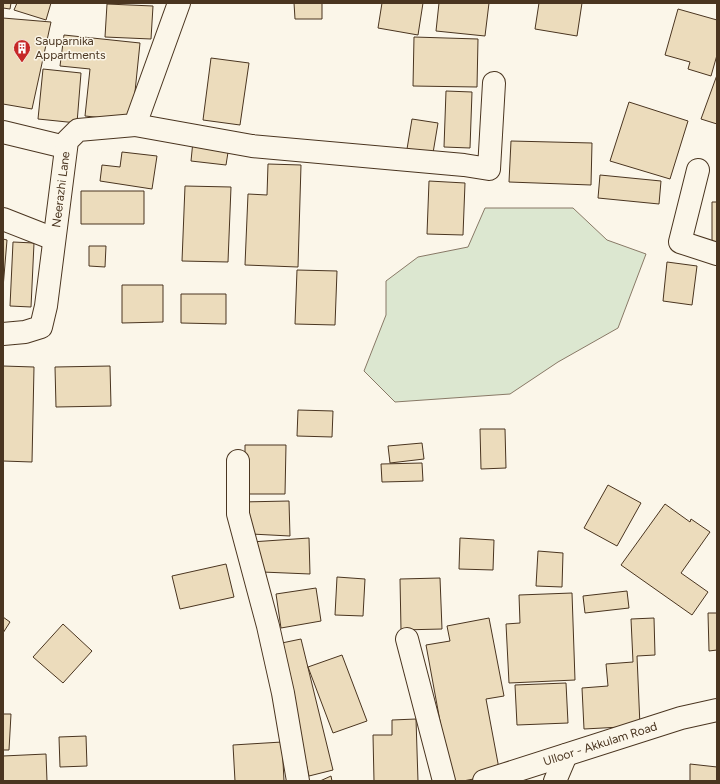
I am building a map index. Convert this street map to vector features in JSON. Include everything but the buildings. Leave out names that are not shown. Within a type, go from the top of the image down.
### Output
[{"type":"street","points":[[135,124],[178,3]]},
{"type":"street","name":"Neerazhi Lane","points":[[3,334],[25,332],[41,327],[46,306],[65,147],[70,137],[78,130],[135,124],[252,146],[464,164],[489,169],[494,83]]},
{"type":"street","points":[[3,132],[65,147]]},
{"type":"street","points":[[698,170],[680,242],[717,254]]},
{"type":"street","points":[[3,219],[54,239]]},
{"type":"street","points":[[238,461],[238,514],[268,626],[283,693],[298,781]]},
{"type":"street","points":[[407,639],[444,781]]},
{"type":"street","name":"Ulloor - Akkulam Road","points":[[484,781],[681,718],[717,710]]},
{"type":"street","points":[[555,781],[566,755]]},
{"type":"green space","points":[[485,208],[573,208],[607,240],[646,254],[618,328],[558,362],[510,394],[395,402],[364,371],[386,315],[386,281],[418,257],[468,247]]},
{"type":"place","name":"Sauparnika Appartments","points":[[22,63]]}]
